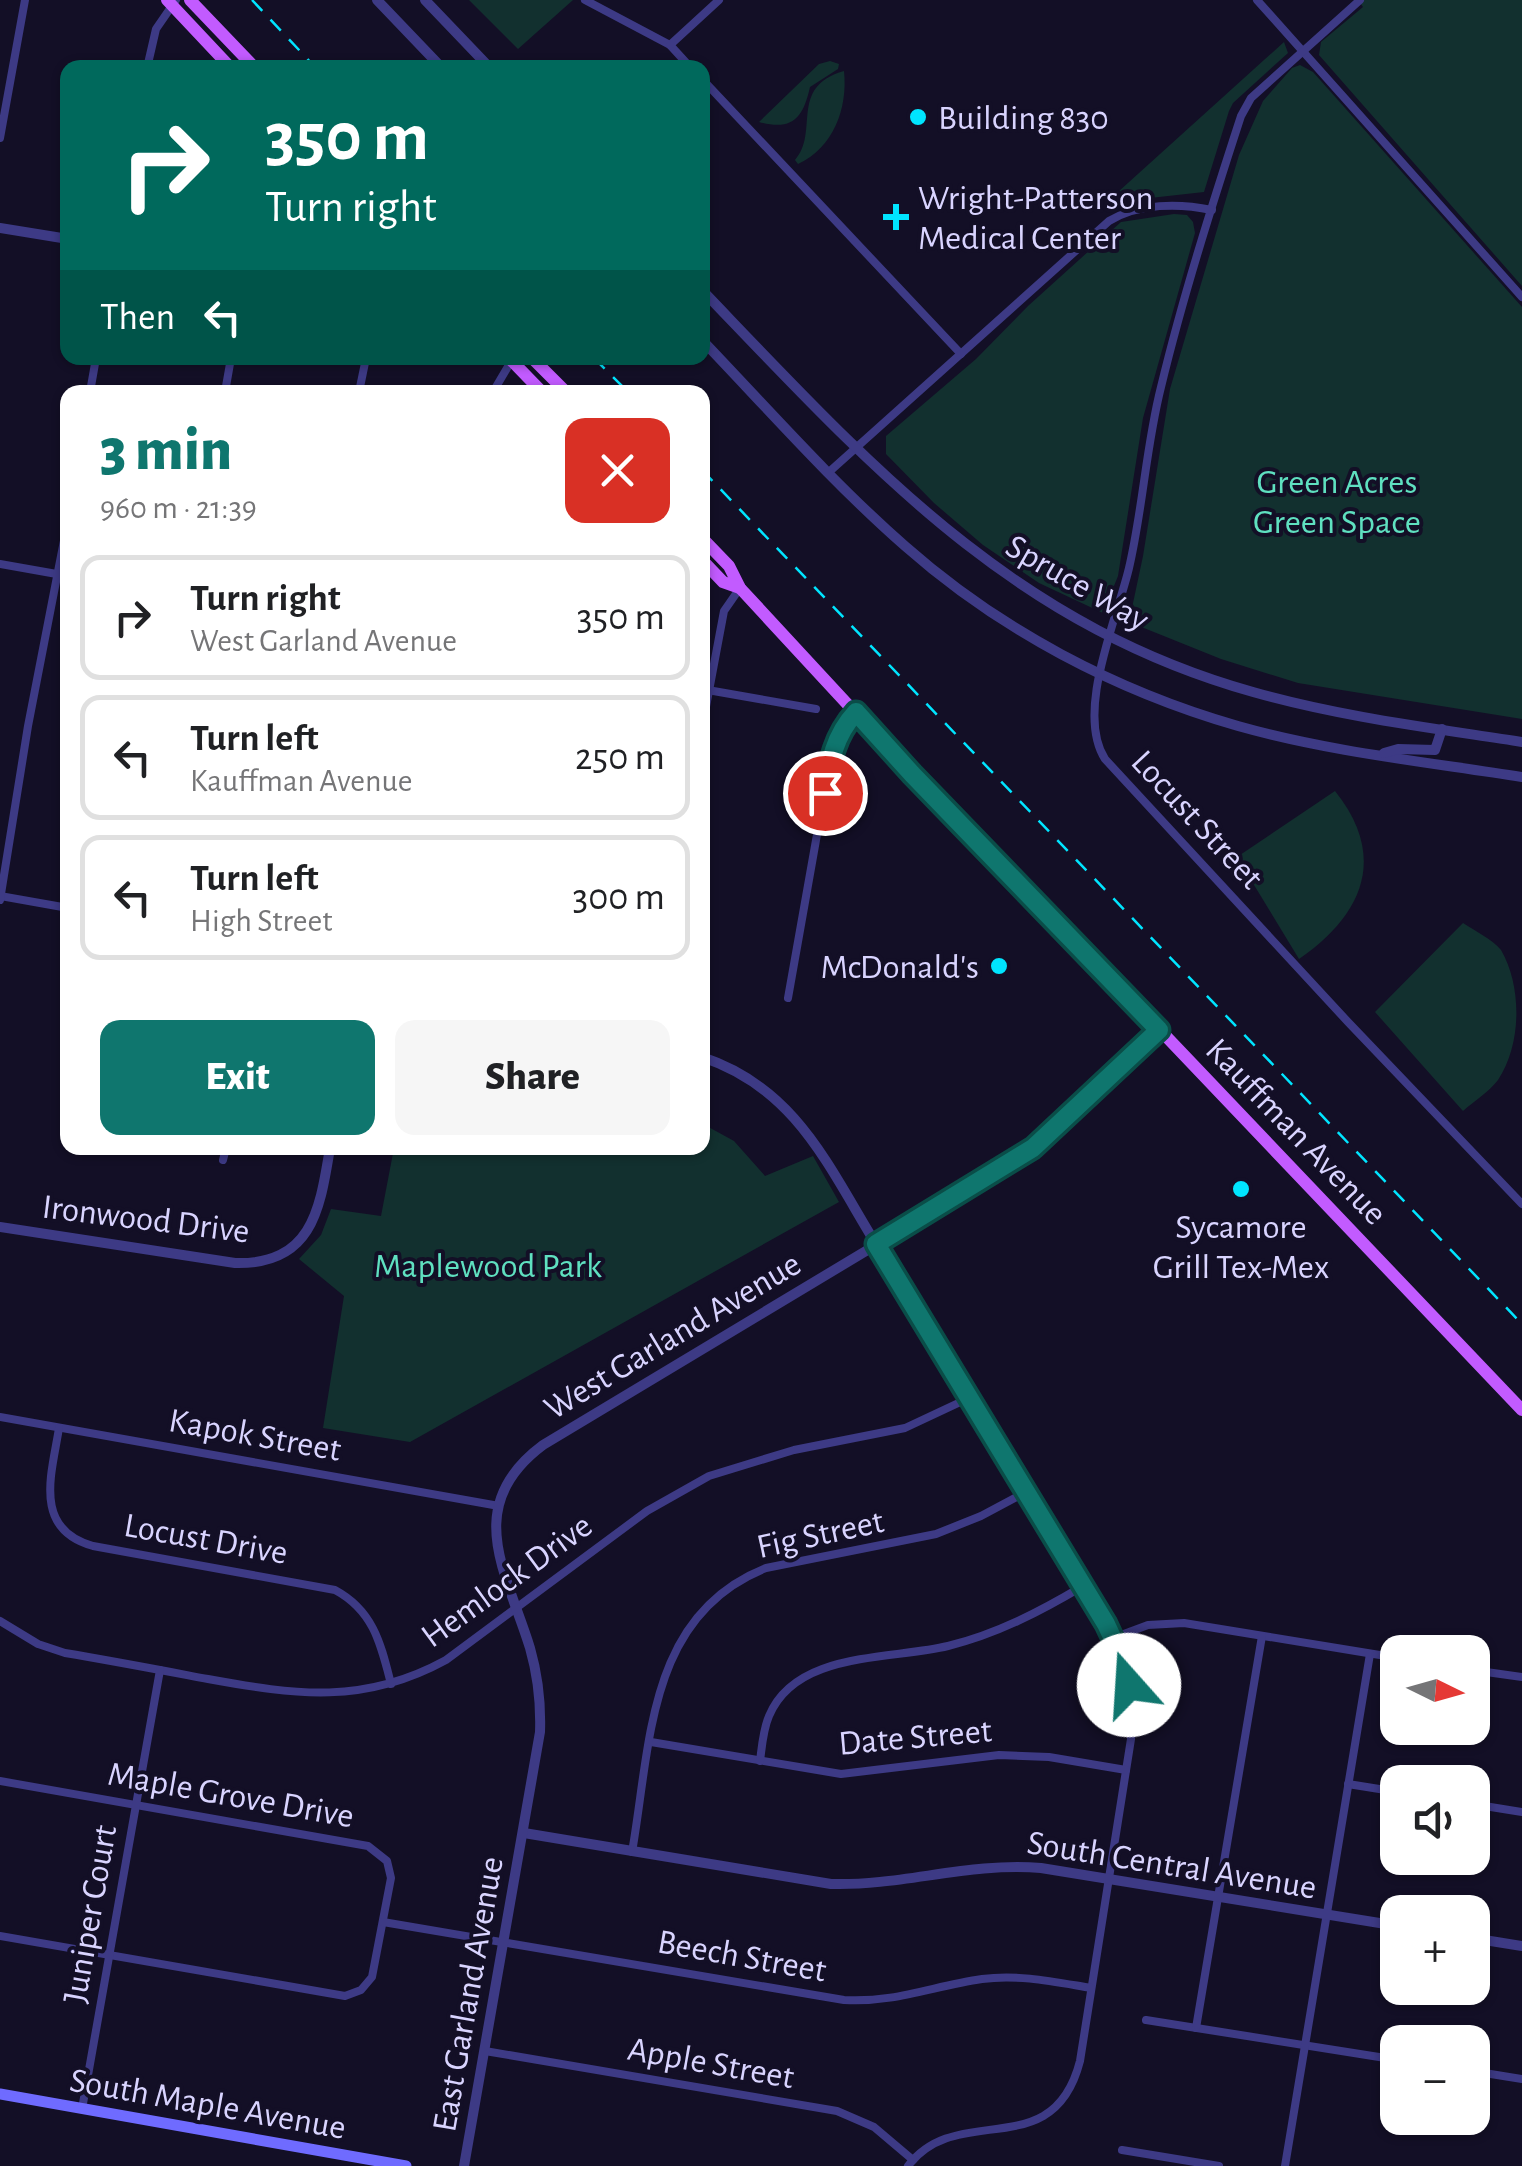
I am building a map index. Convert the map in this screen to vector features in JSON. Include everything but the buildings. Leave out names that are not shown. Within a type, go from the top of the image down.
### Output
[{"type":"main road","points":[[190,0],[247,60]]},
{"type":"main road","points":[[172,2],[224,60]]},
{"type":"main road","points":[[517,365],[536,385]]},
{"type":"main road","points":[[539,365],[559,385]]},
{"type":"main road","name":"Kauffman Avenue","points":[[710,546],[729,566],[740,588],[912,774],[1522,1410]]},
{"type":"main road","name":"Kauffman Avenue","points":[[710,568],[724,582],[740,588]]},
{"type":"main road","name":"South Maple Avenue","points":[[0,2094],[406,2166]]},
{"type":"street","points":[[0,138],[4,94],[25,0]]},
{"type":"street","points":[[377,0],[434,60]]},
{"type":"street","points":[[425,0],[482,60]]},
{"type":"street","points":[[585,0],[670,45],[684,60]]},
{"type":"street","points":[[670,45],[719,0]]},
{"type":"street","points":[[1256,0],[1522,297]]},
{"type":"street","name":"Locust Street","points":[[1360,0],[1251,98],[1241,116],[1160,388],[1130,564],[1101,675],[1093,724],[1096,746],[1105,759],[1522,1204]]},
{"type":"street","points":[[148,60],[152,40],[172,2]]},
{"type":"street","points":[[710,88],[961,354]]},
{"type":"street","points":[[829,472],[1122,213],[1191,205],[1212,210]]},
{"type":"street","points":[[0,228],[60,238]]},
{"type":"street","name":"Spruce Way","points":[[710,298],[930,517],[1045,602],[1175,666],[1252,692],[1310,707],[1522,742]]},
{"type":"street","name":"Spruce Way","points":[[710,348],[907,548],[972,600],[1101,675],[1236,725],[1378,754],[1522,777]]},
{"type":"street","points":[[0,564],[60,575]]},
{"type":"street","points":[[60,584],[28,726],[0,897],[60,907]]},
{"type":"street","points":[[710,672],[724,611],[740,588]]},
{"type":"street","points":[[710,691],[816,708]]},
{"type":"street","points":[[788,998],[832,750],[856,712]]},
{"type":"street","points":[[1378,754],[1398,749],[1435,750],[1442,729]]},
{"type":"street","name":"West Garland Avenue","points":[[524,1833],[541,1712],[532,1655],[496,1551],[500,1506],[517,1471],[543,1445],[1033,1148],[1159,1030]]},
{"type":"street","points":[[710,1059],[748,1076],[795,1116],[1114,1638],[1132,1701],[1126,1770],[1077,2073],[1054,2110],[1036,2123],[1016,2130],[944,2138],[927,2146],[911,2163]]},
{"type":"street","points":[[223,1160],[224,1155]]},
{"type":"street","name":"Ironwood Drive","points":[[0,1227],[235,1263],[256,1262],[290,1248],[311,1226],[320,1205],[329,1155]]},
{"type":"street","name":"Hemlock Drive","points":[[0,1621],[38,1644],[65,1653],[287,1693],[344,1693],[391,1684],[446,1660],[648,1512],[709,1476],[794,1450],[905,1428],[969,1398]]},
{"type":"street","name":"Kapok Street","points":[[0,1417],[500,1506]]},
{"type":"street","name":"Locust Drive","points":[[59,1428],[50,1500],[54,1516],[70,1535],[93,1546],[335,1590],[360,1608],[374,1626],[391,1684]]},
{"type":"street","name":"Fig Street","points":[[632,1852],[660,1685],[671,1655],[696,1615],[726,1588],[782,1563],[936,1534],[982,1516],[1026,1492]]},
{"type":"street","points":[[760,1761],[765,1728],[775,1703],[804,1675],[827,1666],[969,1640],[1027,1617],[1083,1586]]},
{"type":"street","points":[[1114,1638],[1165,1623],[1380,1655]]},
{"type":"street","points":[[1196,2028],[1262,1636]]},
{"type":"street","points":[[1286,2166],[1370,1654]]},
{"type":"street","name":"Juniper Court","points":[[82,2109],[160,1670]]},
{"type":"street","points":[[1490,1673],[1522,1678]]},
{"type":"street","name":"Date Street","points":[[651,1742],[852,1774],[999,1755],[1049,1757],[1126,1770]]},
{"type":"street","name":"Maple Grove Drive","points":[[0,1781],[368,1846],[382,1855],[390,1868],[383,1922]]},
{"type":"street","points":[[1348,1784],[1380,1789]]},
{"type":"street","points":[[1490,1807],[1522,1812]]},
{"type":"street","name":"South Central Avenue","points":[[524,1833],[831,1884],[871,1884],[998,1866],[1041,1868],[1380,1923]]},
{"type":"street","name":"East Garland Avenue","points":[[464,2166],[524,1833]]},
{"type":"street","points":[[0,1936],[345,1996],[361,1990],[372,1978],[383,1922]]},
{"type":"street","name":"Beech Street","points":[[383,1922],[844,2000],[900,1998],[1000,1977],[1091,1988]]},
{"type":"street","points":[[1490,1941],[1522,1946]]},
{"type":"street","points":[[1146,2020],[1380,2057]]},
{"type":"street","name":"Apple Street","points":[[485,2051],[837,2111],[874,2127],[911,2163]]},
{"type":"street","points":[[1490,2074],[1522,2080]]},
{"type":"street","points":[[1122,2150],[1219,2166]]},
{"type":"green space","points":[[469,0],[573,0],[518,49]]},
{"type":"green space","points":[[1358,0],[1522,0],[1522,286],[1319,55],[1321,42],[1363,7]]},
{"type":"green space","points":[[1284,42],[1288,53],[1233,103],[1204,192],[1141,199],[1118,192]]},
{"type":"green space","points":[[819,64],[839,64],[838,69],[810,87],[795,120],[780,125],[759,122]]},
{"type":"green space","name":"Green Acres Green Space","points":[[1300,65],[1313,72],[1522,307],[1522,719],[1298,683],[1221,659],[1129,622],[1170,389],[1239,155],[1263,101],[1292,68]]},
{"type":"green space","points":[[844,71],[843,99],[836,126],[821,148],[798,164],[795,160],[805,137],[810,99],[827,78]]},
{"type":"green space","points":[[1187,215],[1195,233],[1143,418],[1118,576],[1103,613],[1039,583],[983,545],[886,454],[886,436],[976,359],[1121,222]]},
{"type":"green space","points":[[1335,791],[1361,839],[1361,883],[1339,923],[1299,959],[1237,857]]},
{"type":"green space","points":[[1463,923],[1501,950],[1513,980],[1516,1015],[1506,1066],[1498,1080],[1463,1111],[1375,1012]]},
{"type":"green space","name":"Maplewood Park","points":[[710,1128],[734,1141],[765,1176],[813,1156],[839,1202],[410,1442],[323,1428],[344,1296],[299,1259],[321,1235],[331,1209],[381,1216],[393,1155],[710,1155]]},
{"type":"railway","points":[[252,0],[308,60]]},
{"type":"railway","points":[[601,365],[621,385]]},
{"type":"railway","points":[[710,478],[1522,1324]]},
{"type":"place","name":"Building 830","points":[[918,117]]},
{"type":"place","name":"Wright-Patterson Medical Center","points":[[896,217]]},
{"type":"place","name":"McDonald's","points":[[999,966]]},
{"type":"place","name":"Sycamore Grill Tex-Mex","points":[[1241,1189]]},
{"type":"route","points":[[825,793],[832,750],[856,712],[1159,1030],[1033,1148],[876,1244],[1106,1624],[1129,1685]]}]
